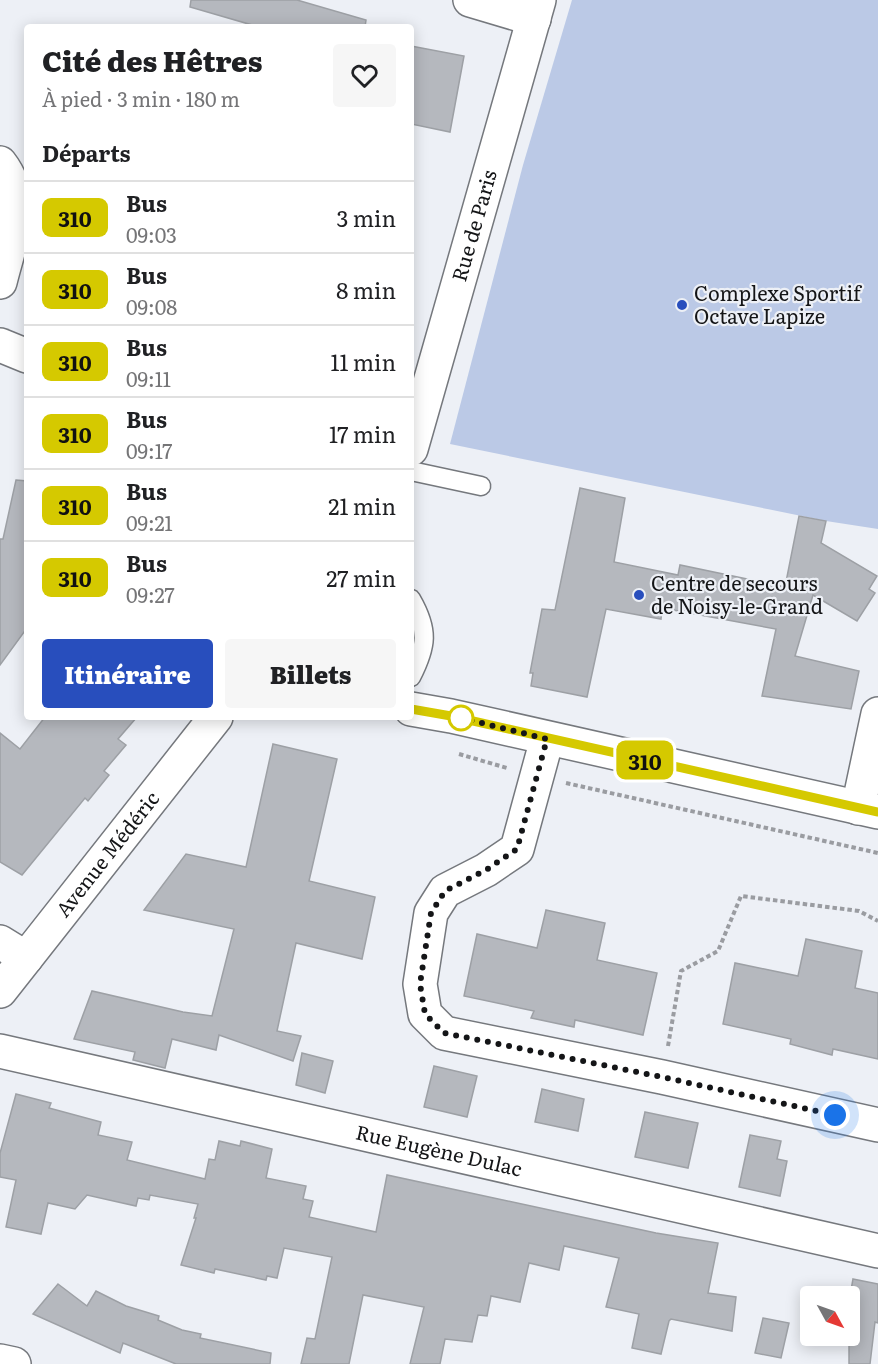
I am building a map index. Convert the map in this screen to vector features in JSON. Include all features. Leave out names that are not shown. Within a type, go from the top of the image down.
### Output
[{"type":"street","points":[[470,0],[537,9]]},
{"type":"street","name":"Rue de Paris","points":[[414,436],[537,9]]},
{"type":"street","points":[[0,163],[12,184],[17,203],[15,224],[0,282]]},
{"type":"street","points":[[0,345],[24,355]]},
{"type":"street","points":[[414,710],[868,810],[878,714]]},
{"type":"street","name":"Avenue Médéric","points":[[0,991],[13,950],[213,720]]},
{"type":"street","points":[[547,739],[517,849],[486,870],[445,891],[431,913],[420,984],[425,1014],[444,1033],[662,1077],[878,1125]]},
{"type":"street","name":"Rue Eugène Dulac","points":[[0,1051],[878,1251]]},
{"type":"street","points":[[0,1361],[14,1364]]},
{"type":"lane","points":[[414,472],[481,486]]},
{"type":"lane","points":[[414,604],[422,618],[424,645],[414,670]]},
{"type":"path","points":[[458,753],[536,776],[878,853]]},
{"type":"path","points":[[662,1077],[681,971],[718,951],[741,896],[859,911],[878,921]]},
{"type":"shaded area","name":"Complexe Sportif Octave Lapize","points":[[572,0],[878,0],[878,529],[826,521],[450,444],[523,165]]},
{"type":"building","points":[[191,0],[297,0],[366,20],[365,24],[249,24],[190,7]]},
{"type":"building","points":[[414,47],[464,56],[450,132],[414,125]]},
{"type":"building","points":[[16,480],[24,481],[24,632],[0,665],[0,539],[3,539]]},
{"type":"building","points":[[580,488],[625,498],[614,562],[678,575],[680,565],[785,587],[799,516],[826,521],[821,543],[877,576],[869,589],[875,593],[857,621],[813,595],[795,656],[859,671],[851,709],[762,696],[776,629],[662,608],[661,619],[606,609],[587,697],[531,686],[533,673],[530,673],[542,609],[555,610]]},
{"type":"building","points":[[43,720],[134,720],[118,739],[126,745],[104,771],[109,775],[88,801],[85,798],[22,875],[0,862],[0,733],[20,749]]},
{"type":"building","points":[[273,744],[337,759],[309,881],[375,897],[362,959],[296,943],[277,1031],[301,1036],[293,1061],[219,1035],[216,1050],[172,1039],[165,1068],[133,1060],[135,1052],[74,1039],[92,991],[183,1012],[212,1016],[234,929],[144,910],[186,854],[246,867]]},
{"type":"building","points":[[546,910],[605,923],[597,960],[657,973],[643,1035],[575,1020],[574,1027],[531,1018],[534,1011],[464,996],[477,934],[537,948]]},
{"type":"building","points":[[806,939],[862,951],[855,988],[878,993],[878,1059],[833,1049],[832,1055],[790,1044],[791,1039],[723,1024],[735,963],[798,976]]},
{"type":"building","points":[[302,1053],[333,1061],[325,1093],[296,1085]]},
{"type":"building","points":[[434,1066],[477,1076],[467,1117],[424,1107]]},
{"type":"building","points":[[542,1089],[584,1099],[578,1131],[535,1122]]},
{"type":"building","points":[[16,1094],[51,1103],[49,1108],[101,1122],[98,1135],[132,1142],[127,1160],[205,1179],[209,1159],[215,1160],[219,1141],[240,1146],[241,1141],[272,1149],[266,1178],[306,1186],[303,1199],[313,1201],[309,1217],[376,1232],[387,1175],[656,1233],[718,1243],[708,1293],[736,1297],[732,1331],[671,1319],[661,1354],[632,1348],[639,1314],[606,1307],[619,1258],[564,1246],[559,1270],[529,1263],[520,1302],[491,1296],[487,1316],[478,1315],[472,1342],[445,1339],[440,1364],[410,1364],[424,1307],[363,1295],[349,1364],[301,1364],[307,1338],[315,1339],[332,1257],[284,1248],[277,1278],[267,1276],[266,1280],[215,1269],[214,1273],[181,1265],[196,1218],[194,1218],[198,1204],[150,1195],[149,1200],[138,1198],[136,1206],[87,1195],[75,1209],[48,1203],[41,1234],[6,1227],[16,1180],[0,1177],[0,1153]]},
{"type":"building","points":[[645,1112],[698,1123],[688,1168],[635,1157]]},
{"type":"building","points":[[750,1135],[781,1141],[777,1159],[787,1161],[780,1196],[739,1187]]},
{"type":"building","points":[[853,1279],[878,1284],[878,1323],[875,1322],[870,1364],[849,1364],[849,1346],[860,1346],[860,1286],[852,1286]]},
{"type":"building","points":[[58,1284],[87,1306],[96,1291],[126,1306],[159,1316],[158,1320],[182,1330],[201,1334],[200,1338],[271,1353],[270,1364],[176,1364],[123,1343],[120,1353],[33,1314]]},
{"type":"building","points":[[763,1318],[789,1323],[781,1358],[755,1353]]},
{"type":"bus line","name":"310","points":[[414,710],[878,812]]},
{"type":"place","name":"Complexe Sportif Octave Lapize","points":[[682,305]]},
{"type":"place","name":"Centre de secours de Noisy-le-Grand","points":[[639,595]]},
{"type":"route","points":[[461,718],[547,739],[517,849],[486,870],[445,891],[431,913],[420,984],[425,1014],[444,1033],[835,1115]]}]
